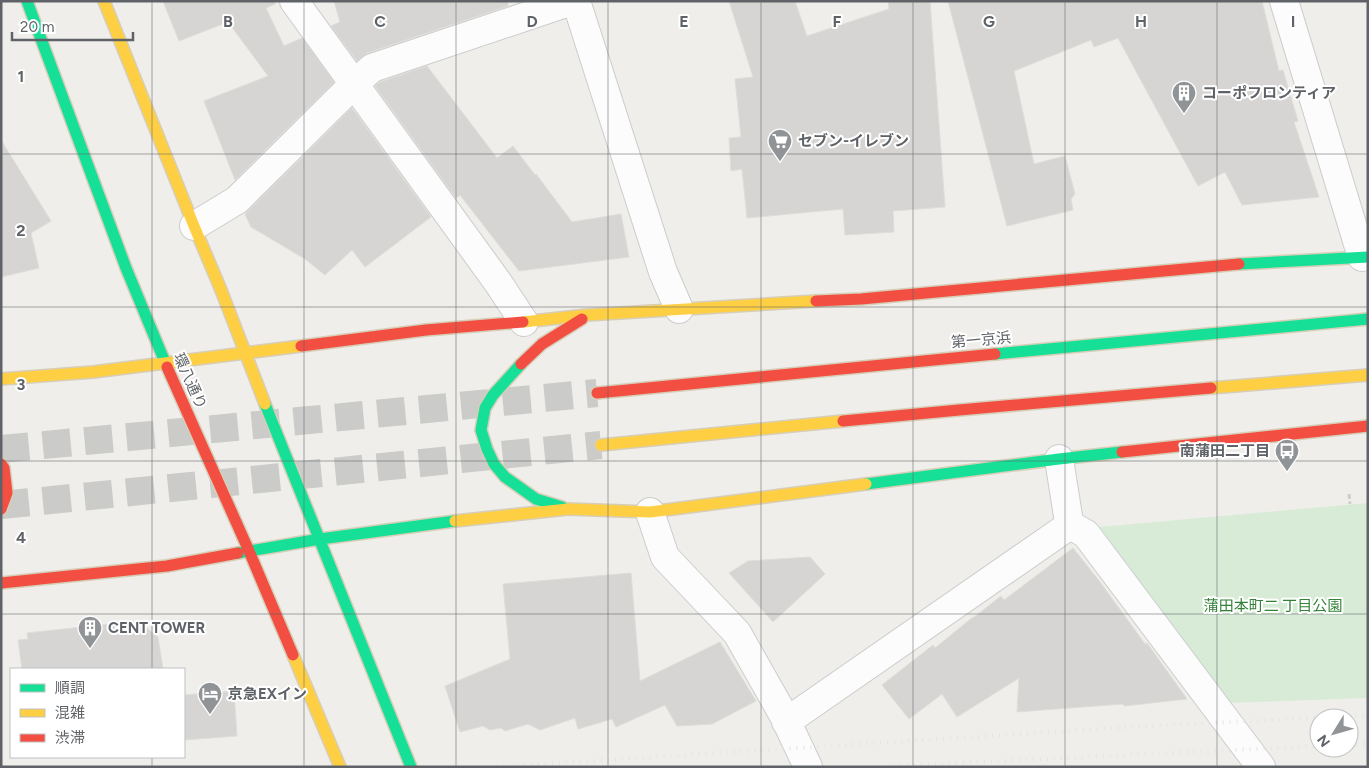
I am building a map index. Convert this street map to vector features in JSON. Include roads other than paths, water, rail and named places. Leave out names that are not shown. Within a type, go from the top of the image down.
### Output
[{"type":"main road","name":"環八通り","points":[[28,1],[126,268],[165,363],[249,551],[340,767]]},
{"type":"main road","points":[[104,1],[194,226],[209,258],[245,353],[411,767]]},
{"type":"main road","points":[[1,379],[93,372],[426,330],[587,315],[679,308],[862,300],[1218,265],[1365,257]]},
{"type":"main road","points":[[568,510],[536,499],[506,477],[494,464],[481,430],[482,416],[493,395],[513,372],[542,344],[587,315]]},
{"type":"main road","name":"第一京浜","points":[[597,393],[1368,319]]},
{"type":"main road","points":[[602,445],[960,410],[1368,375]]},
{"type":"main road","points":[[1,583],[167,566],[320,539],[442,522],[568,510],[650,512],[1060,459],[1368,426]]},
{"type":"main road","points":[[1,464],[4,468],[7,493],[1,509]]},
{"type":"street","points":[[294,1],[499,284],[524,322]]},
{"type":"street","points":[[194,226],[237,200],[372,68],[572,1]]},
{"type":"street","points":[[576,1],[661,264],[679,308]]},
{"type":"street","points":[[1284,1],[1365,257]]},
{"type":"street","points":[[1060,459],[1070,525],[1086,534],[1261,767]]},
{"type":"street","points":[[650,512],[665,557],[737,633],[786,722],[808,767]]},
{"type":"street","points":[[786,722],[1070,525]]},
{"type":"tunnel","points":[[1,449],[597,393]]},
{"type":"tunnel","points":[[1,505],[601,445]]},
{"type":"railway","points":[[496,767],[1148,726],[1368,715]]},
{"type":"railway","points":[[1359,744],[1368,744]]},
{"type":"railway","points":[[872,767],[1309,746]]},
{"type":"place","name":"コーポフロンティア","points":[[1184,114]]},
{"type":"place","name":"セブン-イレブン","points":[[780,162]]},
{"type":"place","name":"南蒲田二丁目","points":[[1287,472]]},
{"type":"place","name":"CENT TOWER","points":[[90,649]]},
{"type":"place","name":"京急EXイン","points":[[210,715]]},
{"type":"park label","name":"蒲田本町二 丁目公園","points":[[1273,606]]}]
